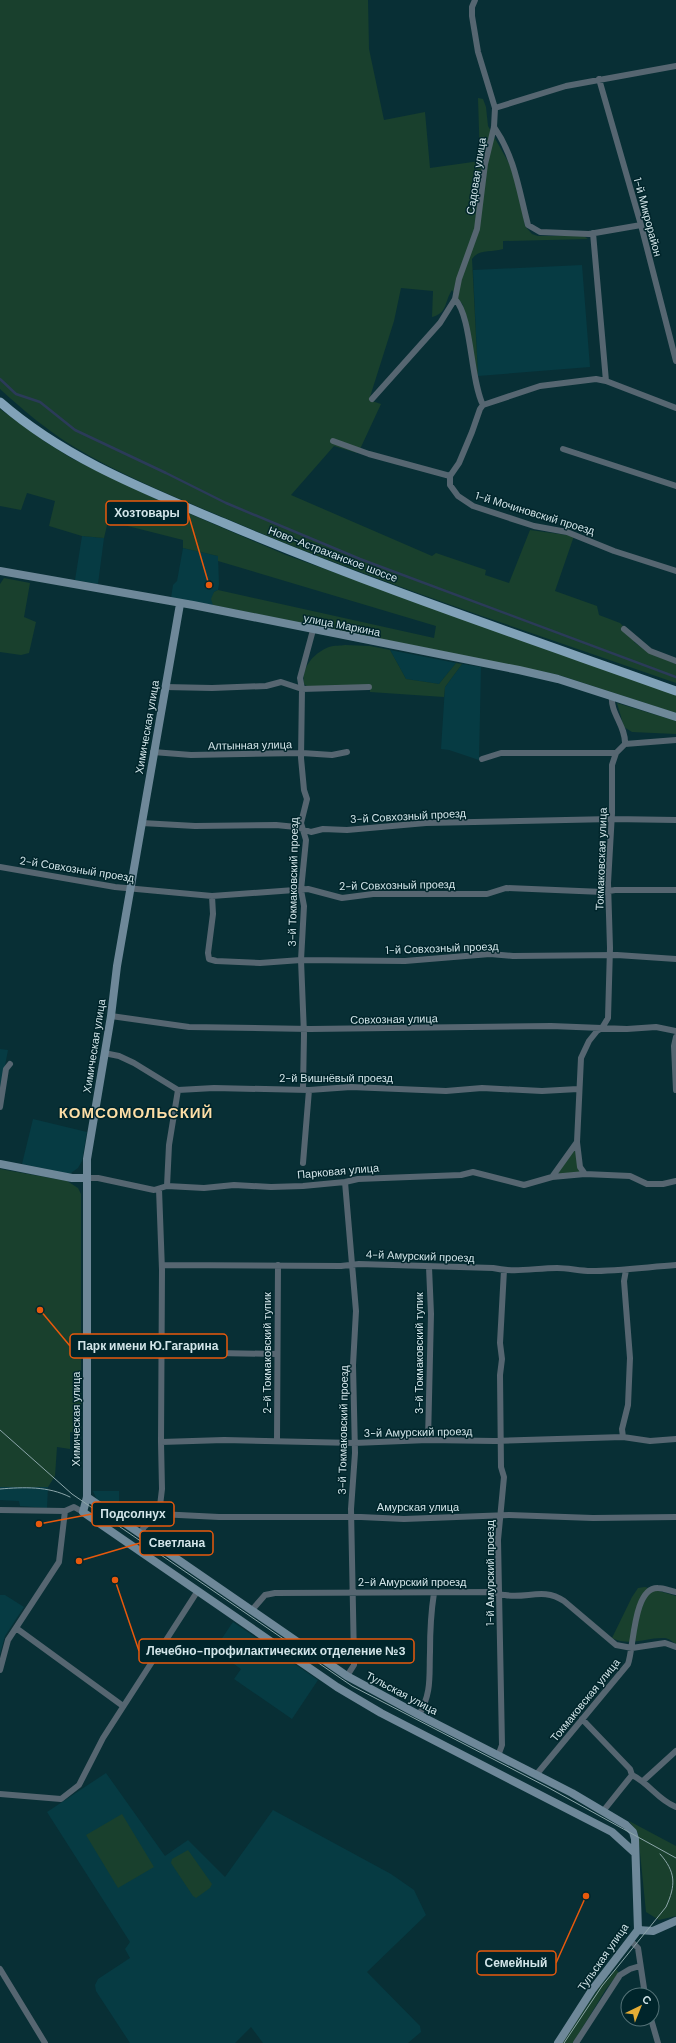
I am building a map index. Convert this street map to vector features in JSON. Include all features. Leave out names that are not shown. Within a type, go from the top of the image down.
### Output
[{"type":"main road","name":"Ново-Астраханское шоссе","points":[[0,402],[25,422],[74,454],[100,469],[162,498],[308,558],[676,691]]},
{"type":"street","name":"Садовая улица","points":[[372,399],[440,323],[455,299],[459,279],[478,229],[486,164],[494,127],[495,108],[478,52],[472,16],[472,7],[475,0]]},
{"type":"street","points":[[495,108],[566,86],[676,66]]},
{"type":"street","name":"1-й Микрорайон","points":[[599,79],[641,225],[676,361]]},
{"type":"street","points":[[494,127],[506,146],[516,175],[528,225],[533,229],[540,232],[593,233],[641,225]]},
{"type":"street","points":[[593,233],[606,380]]},
{"type":"street","points":[[455,299],[460,305],[464,318],[473,367],[483,405]]},
{"type":"street","points":[[333,441],[369,454],[450,476],[459,463],[480,409],[483,405],[540,386],[584,380],[606,380],[676,408]]},
{"type":"street","points":[[563,449],[676,486]]},
{"type":"street","name":"1-й Мочиновский проезд","points":[[450,476],[450,485],[458,496],[473,506],[534,526],[567,532],[614,551],[676,571]]},
{"type":"street","name":"улица Маркина","points":[[0,571],[180,604],[558,679],[676,717]]},
{"type":"street","name":"Химическая улица","points":[[87,1497],[87,1160],[111,1016],[117,966],[130,888],[180,604]]},
{"type":"street","points":[[624,629],[650,651],[676,661]]},
{"type":"street","name":"3-й Токмаковский проезд","points":[[303,1163],[306,1089],[301,960],[304,906],[301,890],[306,840],[302,828],[307,799],[304,790],[302,753],[302,689],[300,678],[313,630]]},
{"type":"street","points":[[165,687],[212,688],[266,686],[281,682],[302,689],[369,687]]},
{"type":"street","points":[[612,696],[612,703],[625,734],[625,744]]},
{"type":"street","points":[[482,760],[501,753],[616,753],[625,744],[676,740]]},
{"type":"street","name":"Алтынная улица","points":[[154,752],[191,755],[302,753],[332,755],[347,752]]},
{"type":"street","name":"Токмаковская улица","points":[[602,1028],[608,1018],[610,955],[608,891],[612,819],[612,765],[616,753]]},
{"type":"street","name":"3-й Совхозный проезд","points":[[142,823],[195,826],[276,825],[302,828],[311,832],[323,829],[347,830],[426,823],[612,819],[676,820]]},
{"type":"street","name":"2-й Совхозный проезд","points":[[0,867],[115,887],[212,896],[301,890],[308,890],[342,898],[374,894],[487,894],[506,888],[608,891],[676,890]]},
{"type":"street","name":"1-й Совхозный проезд","points":[[212,896],[213,914],[208,948],[209,959],[216,961],[260,963],[301,960],[405,961],[490,954],[513,956],[610,955],[676,959]]},
{"type":"street","name":"Совхозная улица","points":[[111,1016],[184,1026],[303,1028],[457,1028],[527,1026],[627,1029],[656,1027],[676,1031]]},
{"type":"street","points":[[586,1174],[580,1166],[577,1142],[579,1127],[578,1089],[582,1054],[589,1041],[597,1031],[602,1028]]},
{"type":"street","points":[[676,1037],[674,1046],[676,1090]]},
{"type":"street","points":[[104,1053],[119,1056],[134,1063],[178,1090],[170,1145],[167,1186]]},
{"type":"street","points":[[0,1107],[6,1069],[10,1064]]},
{"type":"street","name":"2-й Вишнёвый проезд","points":[[178,1090],[214,1088],[351,1088],[446,1090],[482,1088],[542,1091],[578,1089]]},
{"type":"street","points":[[552,1177],[577,1142]]},
{"type":"street","name":"Парковая улица","points":[[0,1164],[72,1178],[86,1178],[159,1189],[167,1186],[204,1188],[234,1185],[271,1187],[345,1182],[358,1179],[461,1175],[473,1172],[524,1185],[536,1183],[552,1177],[586,1174],[630,1176],[647,1184],[663,1184],[676,1181]]},
{"type":"street","name":"3-й Токмаковский проезд","points":[[345,1182],[349,1213],[351,1265],[356,1311],[353,1365],[354,1443],[351,1517],[354,1665],[347,1676]]},
{"type":"street","points":[[140,1534],[144,1527],[159,1514],[162,1489],[160,1442],[162,1265],[159,1189]]},
{"type":"street","name":"4-й Амурский проезд","points":[[162,1265],[359,1264],[493,1268],[504,1270],[558,1268],[592,1271],[618,1268],[626,1270],[676,1265]]},
{"type":"street","name":"2-й Токмаковский тупик","points":[[277,1441],[276,1354],[278,1265]]},
{"type":"street","name":"3-й Токмаковский тупик","points":[[428,1440],[431,1314],[429,1267]]},
{"type":"street","name":"1-й Амурский проезд","points":[[498,1756],[502,1745],[499,1660],[500,1593],[498,1540],[504,1477],[501,1467],[500,1374],[502,1359],[500,1344],[504,1270]]},
{"type":"street","points":[[623,1438],[622,1429],[628,1404],[630,1358],[624,1281],[626,1270]]},
{"type":"street","points":[[162,1352],[276,1354]]},
{"type":"street","name":"3-й Амурский проезд","points":[[160,1442],[277,1441],[354,1443],[428,1440],[623,1438],[650,1441],[676,1440]]},
{"type":"street","points":[[83,1512],[87,1497]]},
{"type":"street","name":"Тульская улица","points":[[87,1497],[347,1676],[419,1715],[604,1810],[626,1825],[633,1832],[635,1839],[634,1852],[638,1930],[592,1990],[558,2043]]},
{"type":"street","points":[[0,1510],[65,1511],[74,1507],[342,1690],[381,1713],[612,1832],[634,1852]]},
{"type":"street","points":[[0,1670],[8,1640],[59,1562],[65,1511]]},
{"type":"street","name":"Амурская улица","points":[[159,1514],[218,1517],[351,1517],[404,1519],[501,1515],[593,1518],[676,1517]]},
{"type":"street","name":"Токмаковская улица","points":[[536,1775],[628,1664],[632,1648],[637,1610],[643,1598],[650,1590],[657,1588],[676,1592]]},
{"type":"street","points":[[0,1794],[61,1799],[79,1785],[103,1738],[122,1706],[197,1592]]},
{"type":"street","name":"2-й Амурский проезд","points":[[252,1610],[265,1595],[275,1593],[493,1592],[505,1595],[546,1593],[555,1595],[616,1645],[632,1648]]},
{"type":"street","points":[[419,1715],[427,1701],[430,1690],[430,1652],[434,1593]]},
{"type":"street","points":[[16,1628],[122,1706]]},
{"type":"street","points":[[632,1648],[665,1642],[676,1647]]},
{"type":"street","points":[[582,1719],[630,1770],[632,1775],[643,1781],[662,1800],[676,1807]]},
{"type":"street","points":[[643,1781],[676,1751]]},
{"type":"street","points":[[604,1810],[632,1775]]},
{"type":"street","points":[[638,1930],[653,1931],[676,1921]]},
{"type":"street","points":[[630,1940],[638,1948],[644,1987]]},
{"type":"street","points":[[576,2043],[620,1975],[630,1969],[640,1966]]},
{"type":"street","points":[[0,1969],[45,2043]]},
{"type":"street","points":[[653,2027],[658,2043]]},
{"type":"shaded area","points":[[582,265],[590,367],[478,376],[473,270]]},
{"type":"shaded area","points":[[82,536],[104,538],[98,584],[75,580]]},
{"type":"shaded area","points":[[183,548],[218,556],[219,584],[218,590],[214,592],[213,605],[171,598],[173,585],[177,581]]},
{"type":"shaded area","points":[[390,650],[456,663],[439,684],[406,679]]},
{"type":"shaded area","points":[[462,664],[481,667],[479,760],[449,750],[441,749],[445,687]]},
{"type":"shaded area","points":[[0,1049],[8,1050],[0,1092]]},
{"type":"shaded area","points":[[33,1119],[87,1132],[82,1161],[78,1168],[71,1173],[66,1173],[22,1164]]},
{"type":"shaded area","points":[[0,1487],[48,1487],[47,1508],[20,1506],[19,1501],[0,1500]]},
{"type":"shaded area","points":[[93,1491],[119,1491],[119,1516],[97,1500]]},
{"type":"shaded area","points":[[0,1595],[5,1595],[24,1607],[5,1636],[0,1654]]},
{"type":"shaded area","points":[[233,1622],[318,1680],[292,1719],[234,1679],[241,1669],[214,1650]]},
{"type":"shaded area","points":[[106,1773],[165,1856],[188,1840],[225,1877],[273,1810],[391,1874],[414,1890],[426,1915],[367,1972],[420,2026],[421,2032],[408,2043],[263,2043],[251,2027],[235,2043],[130,2043],[96,1991],[95,1985],[98,1979],[130,1958],[125,1949],[130,1942],[47,1812]]},
{"type":"green space","points":[[0,0],[368,0],[369,49],[384,120],[425,112],[430,168],[480,161],[478,98],[483,99],[486,107],[488,126],[510,165],[519,195],[525,226],[532,234],[538,236],[584,236],[588,239],[503,241],[503,249],[482,252],[472,259],[478,376],[463,305],[452,290],[441,313],[432,317],[433,291],[401,288],[394,321],[369,400],[381,404],[361,447],[357,453],[334,446],[291,495],[432,556],[436,553],[486,570],[485,575],[509,583],[530,530],[574,536],[555,591],[597,606],[599,615],[620,623],[636,639],[634,642],[649,653],[676,664],[676,683],[392,584],[280,541],[168,494],[112,468],[66,442],[36,420],[0,389]]},
{"type":"green space","points":[[0,409],[44,441],[71,458],[160,501],[286,555],[676,695],[676,713],[559,675],[213,605],[211,599],[214,592],[218,590],[434,638],[436,626],[218,561],[218,556],[183,548],[183,540],[108,521],[104,538],[82,536],[49,526],[55,501],[27,493],[21,510],[0,506]]},
{"type":"green space","points":[[4,578],[30,583],[24,617],[36,622],[29,653],[21,655],[0,652],[0,584]]},
{"type":"green space","points":[[345,645],[370,646],[390,650],[406,679],[439,684],[456,663],[462,664],[445,687],[444,697],[370,692],[370,685],[308,687],[304,684],[307,666],[318,653],[329,647]]},
{"type":"green space","points":[[617,703],[676,721],[676,734],[632,732],[624,727]]},
{"type":"green space","points":[[575,1149],[582,1172],[560,1175],[558,1171]]},
{"type":"green space","points":[[0,1169],[67,1181],[78,1188],[81,1194],[81,1432],[70,1432],[70,1449],[57,1447],[55,1476],[48,1487],[0,1487]]},
{"type":"green space","points":[[645,1587],[676,1596],[676,1644],[665,1638],[625,1642],[612,1638],[632,1597],[638,1588]]},
{"type":"green space","points":[[122,1814],[154,1867],[118,1888],[86,1835]]},
{"type":"green space","points":[[629,1821],[676,1846],[676,1916],[659,1920],[646,1912],[638,1833]]},
{"type":"green space","points":[[188,1850],[212,1884],[210,1888],[196,1898],[193,1896],[171,1863],[172,1859]]},
{"type":"green space","points":[[616,1969],[619,1973],[606,1989],[573,2043],[562,2043],[601,1985]]},
{"type":"waterway","points":[[0,379],[16,394],[40,402],[75,430],[226,503],[360,559],[676,677]]},
{"type":"tram line","points":[[0,1430],[72,1494],[352,1686],[549,1788],[676,1858]]},
{"type":"tram line","points":[[0,1489],[45,1489],[62,1493],[70,1497]]},
{"type":"tram line","points":[[564,2043],[602,1986],[666,1907],[672,1892],[673,1879],[669,1867],[660,1854]]},
{"type":"place","name":"Хозтовары","points":[[209,585]]},
{"type":"place","name":"Парк имени Ю.Гагарина","points":[[40,1310]]},
{"type":"place","name":"Подсолнух","points":[[39,1524]]},
{"type":"place","name":"Светлана","points":[[79,1561]]},
{"type":"place","name":"Лечебно-профилактических отделение №3","points":[[115,1580]]},
{"type":"place","name":"Семейный","points":[[586,1896]]},
{"type":"district","name":"КОМСОМОЛЬСКИЙ","points":[[136,1113]]}]
